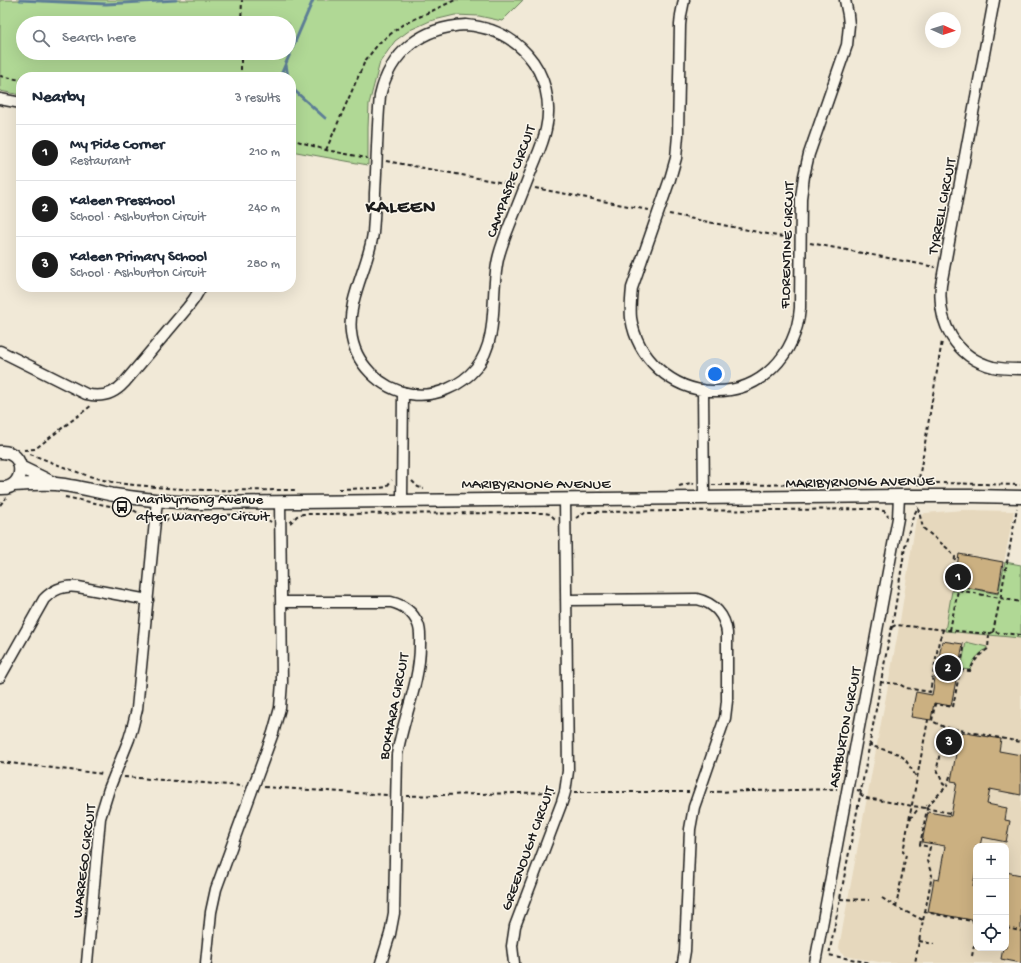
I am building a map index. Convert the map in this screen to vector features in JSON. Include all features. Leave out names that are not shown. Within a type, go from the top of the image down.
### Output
[{"type":"street","name":"FLORENTINE CIRCUIT","points":[[684,0],[680,15],[677,146],[673,169],[632,288],[630,308],[633,327],[640,346],[645,355],[658,369],[674,381],[693,388],[712,391],[731,390],[750,384],[762,377],[773,368],[786,353],[794,336],[799,317],[802,187],[806,165],[847,46],[849,25],[844,0]]},
{"type":"street","name":"TYRRELL CIRCUIT","points":[[994,0],[944,268],[940,298],[941,311],[950,336],[968,355],[984,364],[1001,368],[1021,369]]},
{"type":"street","name":"CAMPASPE CIRCUIT","points":[[456,26],[476,26],[496,32],[514,42],[534,63],[544,82],[548,101],[548,121],[543,141],[503,242],[497,263],[490,336],[485,354],[469,375],[447,390],[425,394],[412,394],[394,389],[379,381],[366,369],[354,346],[350,328],[351,311],[368,257],[373,234],[377,159],[380,96],[386,76],[396,59],[418,38],[436,30],[456,26]]},
{"type":"street","points":[[0,99],[16,102]]},
{"type":"street","points":[[0,351],[81,392],[92,396],[104,395],[115,391],[124,383],[188,307],[198,292]]},
{"type":"street","points":[[703,390],[704,498]]},
{"type":"street","points":[[402,500],[403,392]]},
{"type":"street","points":[[0,452],[13,455],[20,467],[19,477],[4,489]]},
{"type":"street","name":"MARIBYRNONG AVENUE","points":[[20,467],[54,484]]},
{"type":"street","name":"MARIBYRNONG AVENUE","points":[[4,489],[54,484],[122,496],[196,503],[899,496],[917,502],[1006,490],[1021,497]]},
{"type":"street","name":"ASHBURTON CIRCUIT","points":[[815,963],[898,518],[899,496]]},
{"type":"street","name":"GREENOUGH CIRCUIT","points":[[514,963],[512,946],[515,926],[558,812],[568,771],[565,499]]},
{"type":"street","name":"WARREGO CIRCUIT","points":[[87,963],[100,818],[105,799],[132,729],[137,709],[157,500]]},
{"type":"street","points":[[206,963],[211,912],[216,889],[274,733],[280,708],[282,682],[282,602],[280,502]]},
{"type":"street","points":[[0,676],[41,604],[48,595],[57,589],[67,586],[78,587],[148,600]]},
{"type":"street","points":[[566,600],[697,599],[714,606],[722,616],[726,627],[727,709],[723,726],[694,807],[689,834],[685,951],[683,963]]},
{"type":"street","name":"BOKHARA CIRCUIT","points":[[282,602],[391,602],[402,606],[412,613],[420,630],[419,665],[399,743],[396,768],[394,913],[390,934],[381,963]]},
{"type":"path","points":[[242,0],[242,16]]},
{"type":"path","points":[[326,150],[365,61],[379,43],[402,25],[455,0]]},
{"type":"path","points":[[241,60],[241,72]]},
{"type":"path","points":[[0,76],[16,79]]},
{"type":"path","points":[[296,141],[326,150],[659,212],[944,268]]},
{"type":"path","points":[[871,963],[830,955],[880,682],[892,627],[906,541],[917,502],[945,324]]},
{"type":"path","points":[[22,450],[35,449],[104,395]]},
{"type":"path","points":[[30,454],[96,478],[136,485],[169,489],[201,490],[299,490]]},
{"type":"path","points":[[338,489],[379,488],[386,487],[394,479],[409,479],[418,487],[426,489]]},
{"type":"path","points":[[673,486],[681,486],[690,483],[716,486],[878,484],[900,482],[1006,490],[1021,485]]},
{"type":"path","points":[[917,502],[923,528],[947,548],[955,557],[951,590],[1021,602]]},
{"type":"path","points":[[993,632],[1001,598],[1017,508],[1011,508]]},
{"type":"path","points":[[950,630],[958,590]]},
{"type":"path","points":[[892,627],[896,625],[990,634],[993,632],[1021,635]]},
{"type":"path","points":[[880,682],[899,684],[906,688],[930,692],[939,641],[943,630]]},
{"type":"path","points":[[960,670],[970,671],[973,663],[979,655],[988,649],[990,634]]},
{"type":"path","points":[[932,722],[935,704],[953,707],[964,648]]},
{"type":"path","points":[[896,907],[906,854],[903,852],[928,720],[944,727],[1021,742]]},
{"type":"path","points":[[944,727],[937,769],[943,784],[948,786]]},
{"type":"path","points":[[869,743],[872,746],[899,754],[905,759],[917,778]]},
{"type":"path","points":[[0,762],[125,777],[396,796],[564,792],[699,792],[847,789],[861,791]]},
{"type":"path","points":[[915,963],[932,875],[927,861],[930,847],[920,845],[926,809],[948,786],[951,773]]},
{"type":"path","points":[[860,794],[866,798],[950,813]]},
{"type":"path","points":[[909,820],[920,808]]},
{"type":"path","points":[[840,898],[869,900]]},
{"type":"path","points":[[882,898],[896,907],[924,920]]},
{"type":"path","points":[[925,912],[973,921]]},
{"type":"path","points":[[1009,929],[1021,931]]},
{"type":"path","points":[[920,941],[934,944]]},
{"type":"path","points":[[972,956],[973,951]]},
{"type":"shaded area","points":[[963,510],[1014,511],[998,594],[945,631],[1021,638],[1021,963],[884,963],[845,956],[840,952],[839,947],[899,627],[916,520],[925,513]]},
{"type":"green space","points":[[0,0],[523,0],[502,21],[479,16],[455,15],[430,21],[410,30],[395,41],[380,62],[369,104],[368,165],[296,152],[296,72],[16,72],[16,94],[0,91]]},
{"type":"green space","points":[[1005,562],[1021,565],[1021,638],[945,631],[953,585],[998,594]]},
{"type":"green space","points":[[966,642],[987,647],[974,660],[970,670],[961,669]]},
{"type":"building","points":[[959,554],[1003,562],[998,593],[954,585]]},
{"type":"building","points":[[942,641],[963,644],[951,706],[934,703],[931,720],[911,717],[916,692],[932,695]]},
{"type":"building","points":[[960,732],[1001,739],[999,751],[1021,755],[1021,795],[990,789],[987,804],[1007,808],[1005,820],[1010,821],[1006,842],[982,837],[981,843],[973,843],[972,920],[928,912],[934,879],[939,880],[945,846],[922,842],[928,812],[951,816],[957,782],[951,781]]},
{"type":"building","points":[[1009,873],[1021,875],[1021,963],[1001,959],[1002,951],[1009,951]]},
{"type":"waterway","points":[[20,0],[106,4],[176,0]]},
{"type":"waterway","points":[[296,40],[313,0]]},
{"type":"waterway","points":[[282,72],[287,60]]},
{"type":"waterway","points":[[286,65],[287,72]]},
{"type":"waterway","points":[[296,92],[325,118]]},
{"type":"place","name":"Maribyrnong Avenue after Warrego Circuit","points":[[122,507]]},
{"type":"place","name":"My Pide Corner","points":[[958,577]]},
{"type":"place","name":"Kaleen Preschool","points":[[948,668]]},
{"type":"place","name":"Kaleen Primary School","points":[[949,742]]},
{"type":"district","name":"KALEEN","points":[[401,205]]}]
